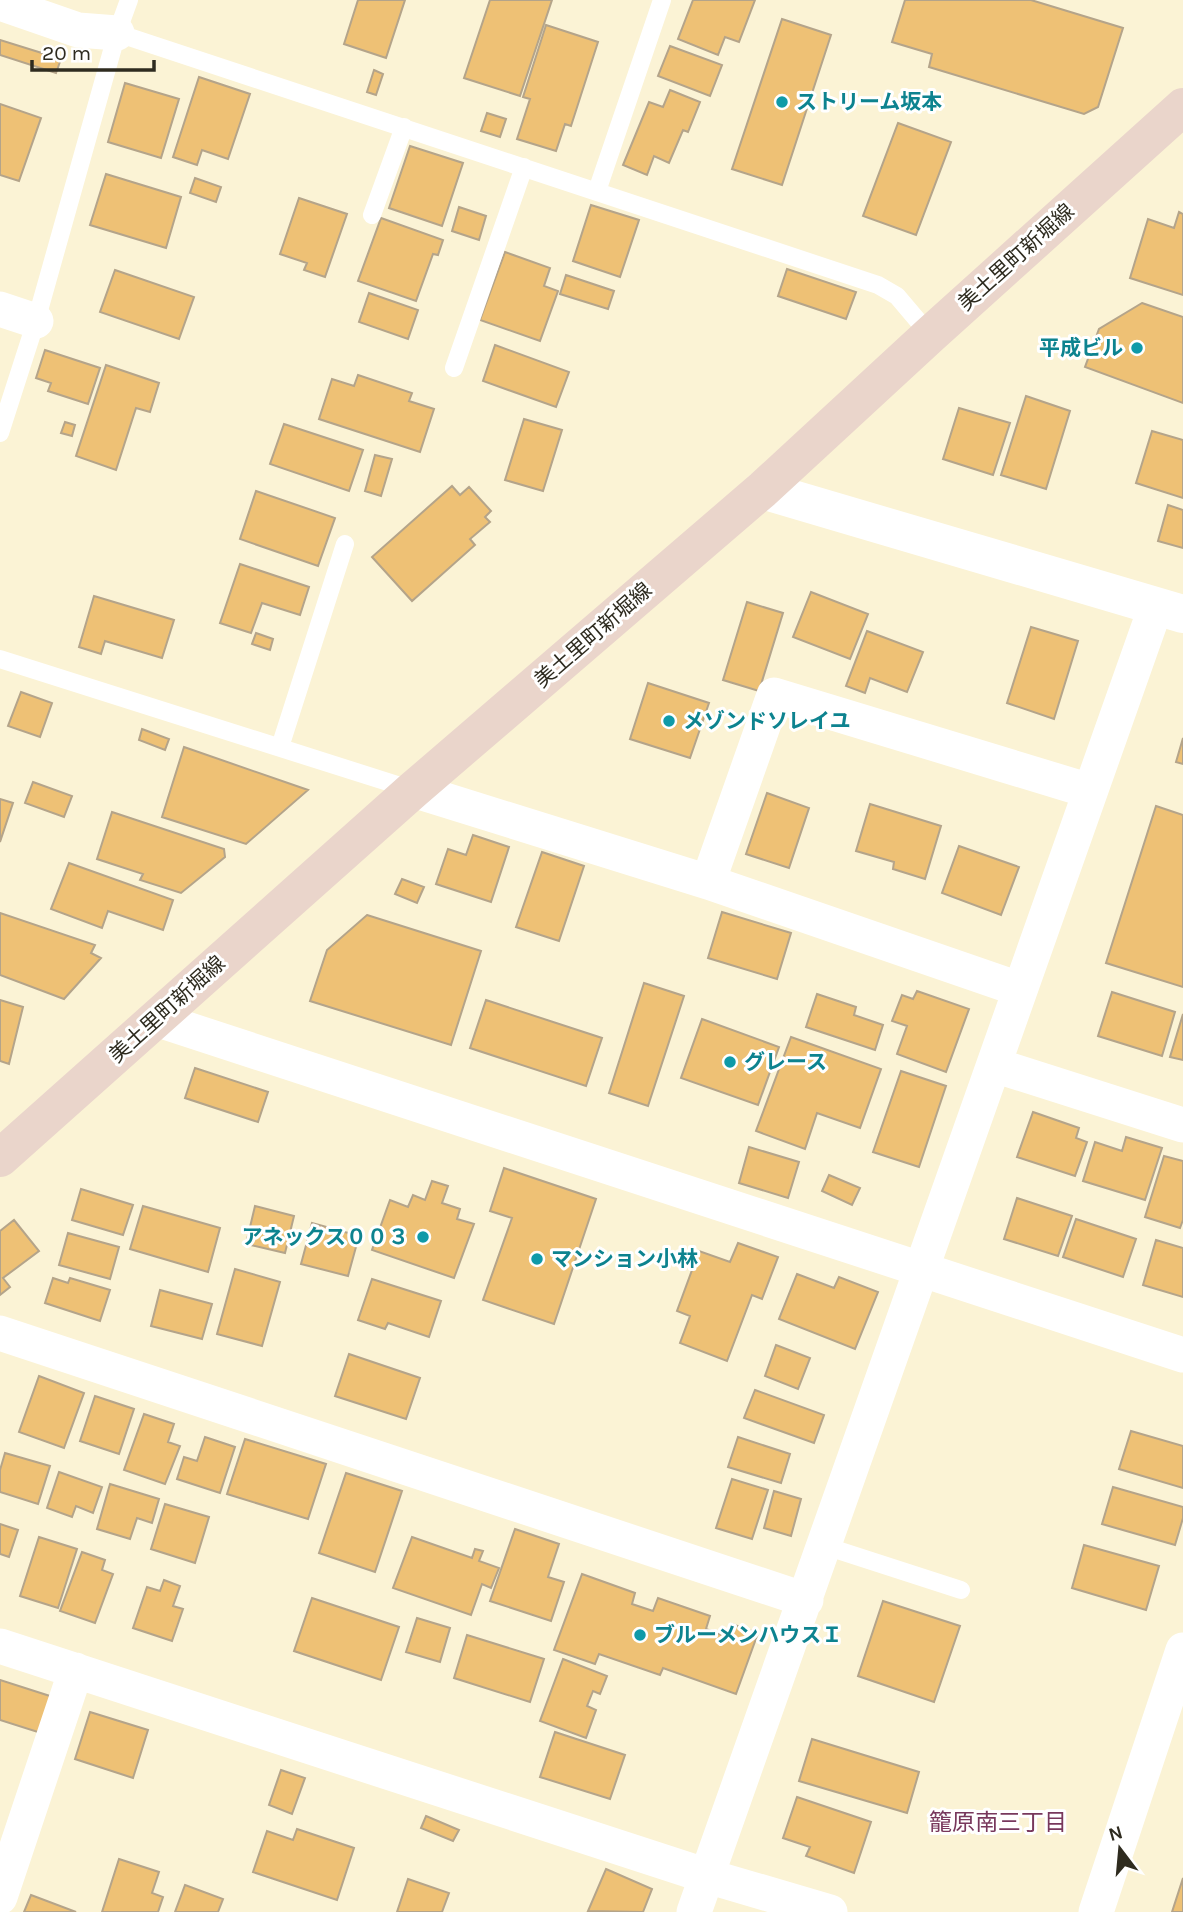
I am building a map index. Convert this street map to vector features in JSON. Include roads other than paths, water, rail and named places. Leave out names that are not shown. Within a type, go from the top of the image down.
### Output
[{"type":"main road","name":"美土里町新堀線","points":[[0,1158],[413,790],[762,490],[1183,107]]},
{"type":"street","points":[[0,3],[78,30],[117,33]]},
{"type":"street","points":[[0,309],[36,321]]},
{"type":"street","points":[[694,1912],[1090,791],[1169,610],[762,490]]},
{"type":"street","points":[[708,882],[774,695],[1090,791]]},
{"type":"street","points":[[413,790],[708,882],[1019,989]]},
{"type":"street","points":[[156,1018],[1183,1355]]},
{"type":"street","points":[[994,1065],[1183,1125]]},
{"type":"street","points":[[0,1333],[806,1600]]},
{"type":"street","points":[[0,1646],[707,1876],[830,1912]]},
{"type":"street","points":[[1096,1912],[1183,1650]]},
{"type":"street","points":[[0,1897],[76,1670]]},
{"type":"lane","points":[[0,433],[36,321],[117,33],[130,0]]},
{"type":"lane","points":[[597,191],[662,0]]},
{"type":"lane","points":[[117,33],[878,285],[897,296],[930,335]]},
{"type":"lane","points":[[372,215],[404,127]]},
{"type":"lane","points":[[453,368],[524,167]]},
{"type":"lane","points":[[279,747],[345,544]]},
{"type":"lane","points":[[0,659],[413,790]]},
{"type":"lane","points":[[825,1546],[961,1590]]},
{"type":"place","name":"ストリーム坂本","points":[[782,102]]},
{"type":"place","name":"平成ビル","points":[[1137,348]]},
{"type":"place","name":"メゾンドソレイユ","points":[[669,721]]},
{"type":"place","name":"グレース","points":[[730,1062]]},
{"type":"place","name":"アネックス００３","points":[[423,1237]]},
{"type":"place","name":"マンション小林","points":[[537,1259]]},
{"type":"place","name":"ブルーメンハウスＩ","points":[[640,1635]]},
{"type":"district","name":"籠原南三丁目","points":[[998,1822]]}]
